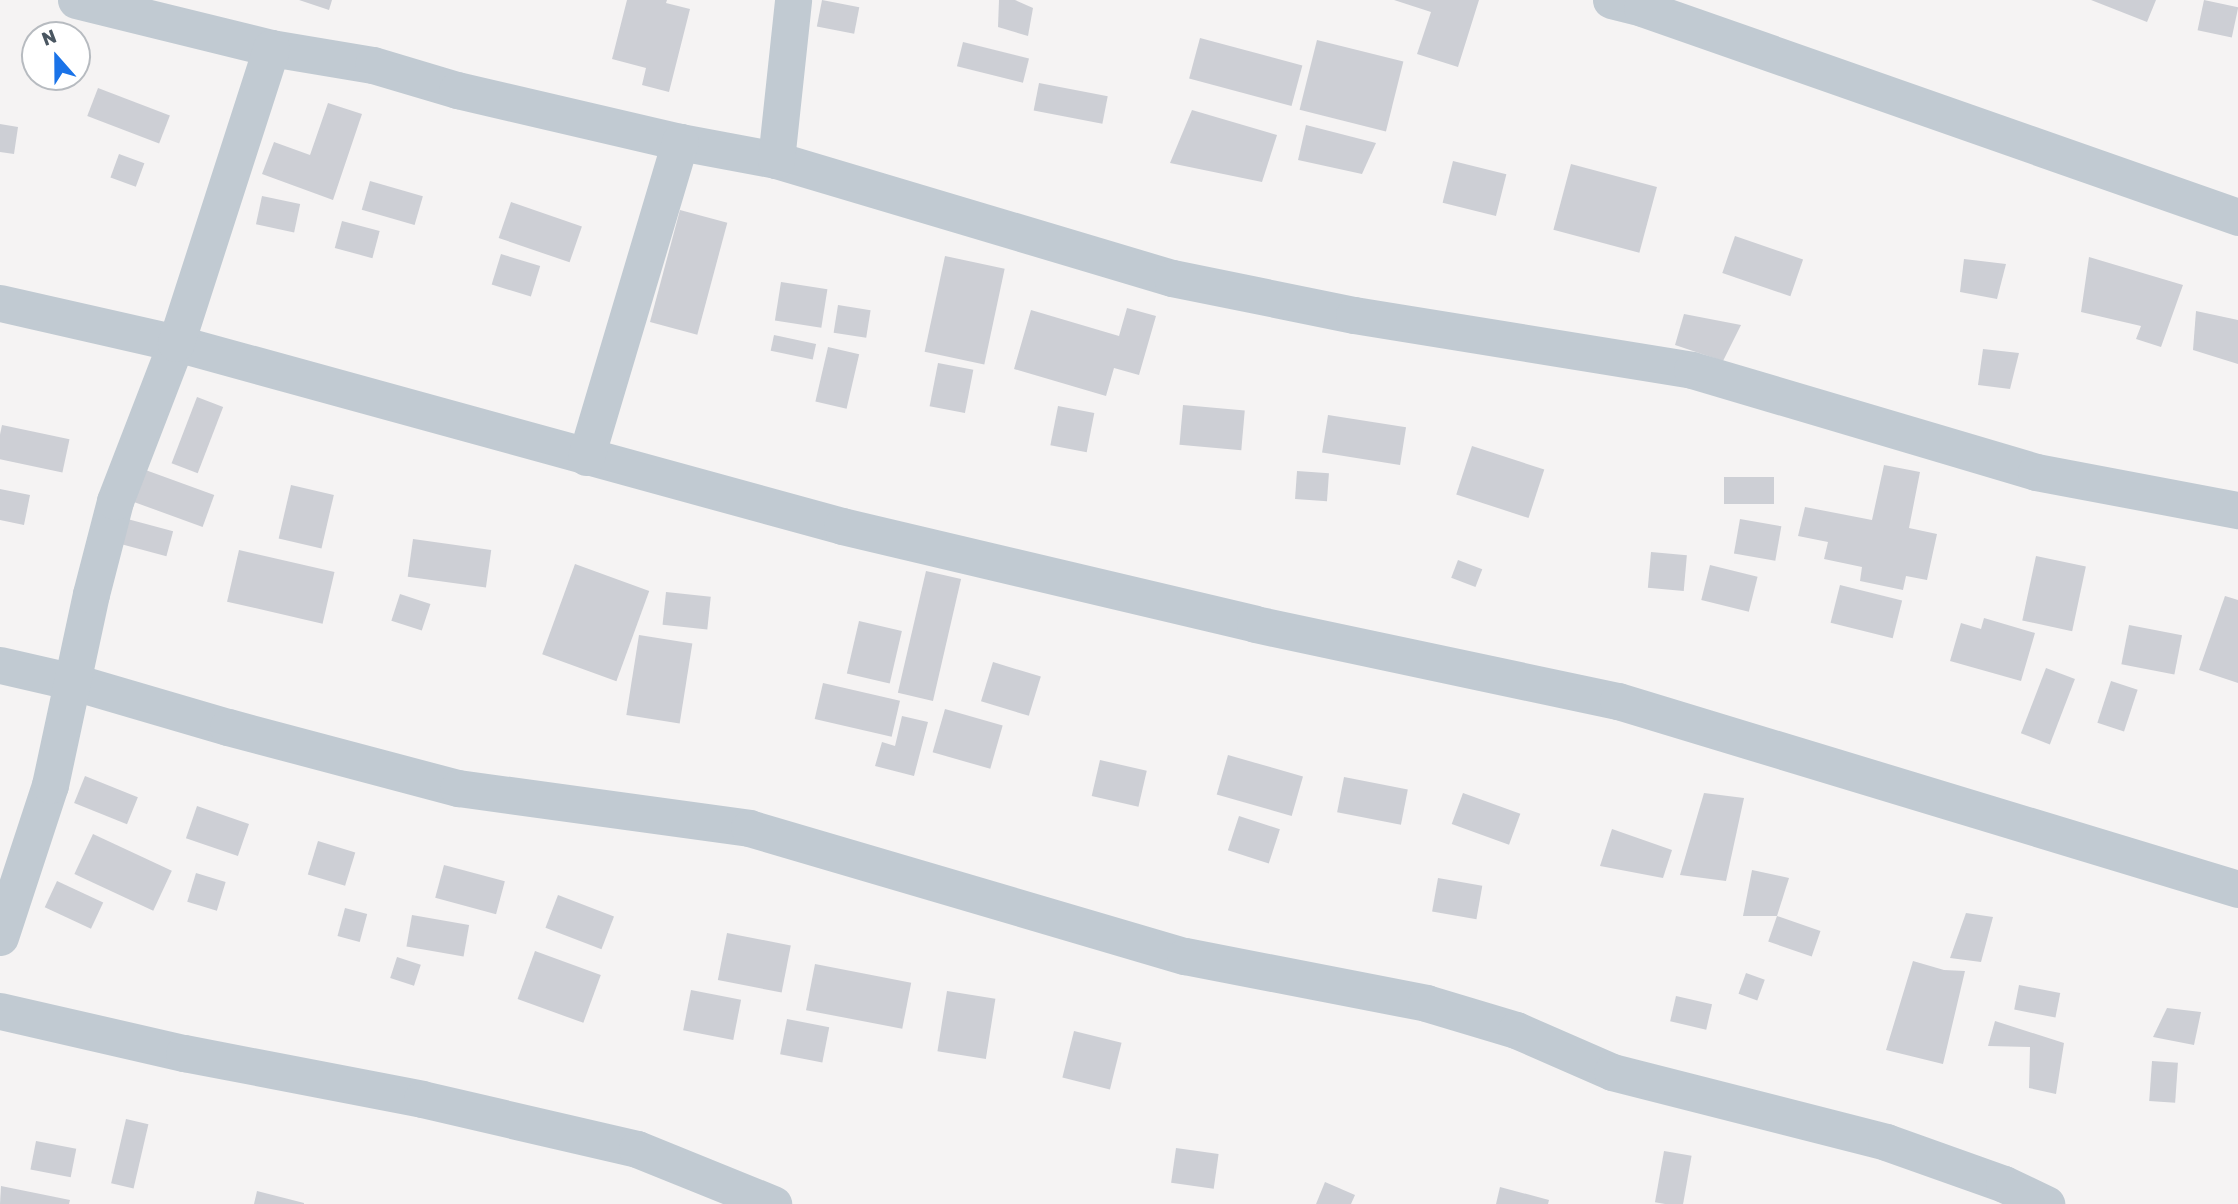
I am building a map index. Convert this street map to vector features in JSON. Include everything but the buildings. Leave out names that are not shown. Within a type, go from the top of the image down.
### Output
[{"type":"street","points":[[76,0],[271,48],[373,65],[457,90],[681,142],[776,160],[1172,278],[1354,315],[1692,369],[2036,472],[2238,510]]},
{"type":"street","points":[[776,160],[793,0]]},
{"type":"street","points":[[1611,0],[1642,8],[2238,217]]},
{"type":"street","points":[[0,937],[50,785],[91,594],[115,500],[177,343],[271,48]]},
{"type":"street","points":[[586,457],[681,142]]},
{"type":"street","points":[[0,303],[177,343],[842,526],[1189,608],[1618,701],[2238,889]]},
{"type":"street","points":[[0,665],[74,682],[458,789],[748,828],[1185,956],[1426,1003],[1516,1030],[1612,1072],[1886,1142],[2004,1184],[2046,1204]]},
{"type":"street","points":[[0,1011],[184,1053],[422,1099],[636,1149],[773,1204]]}]
